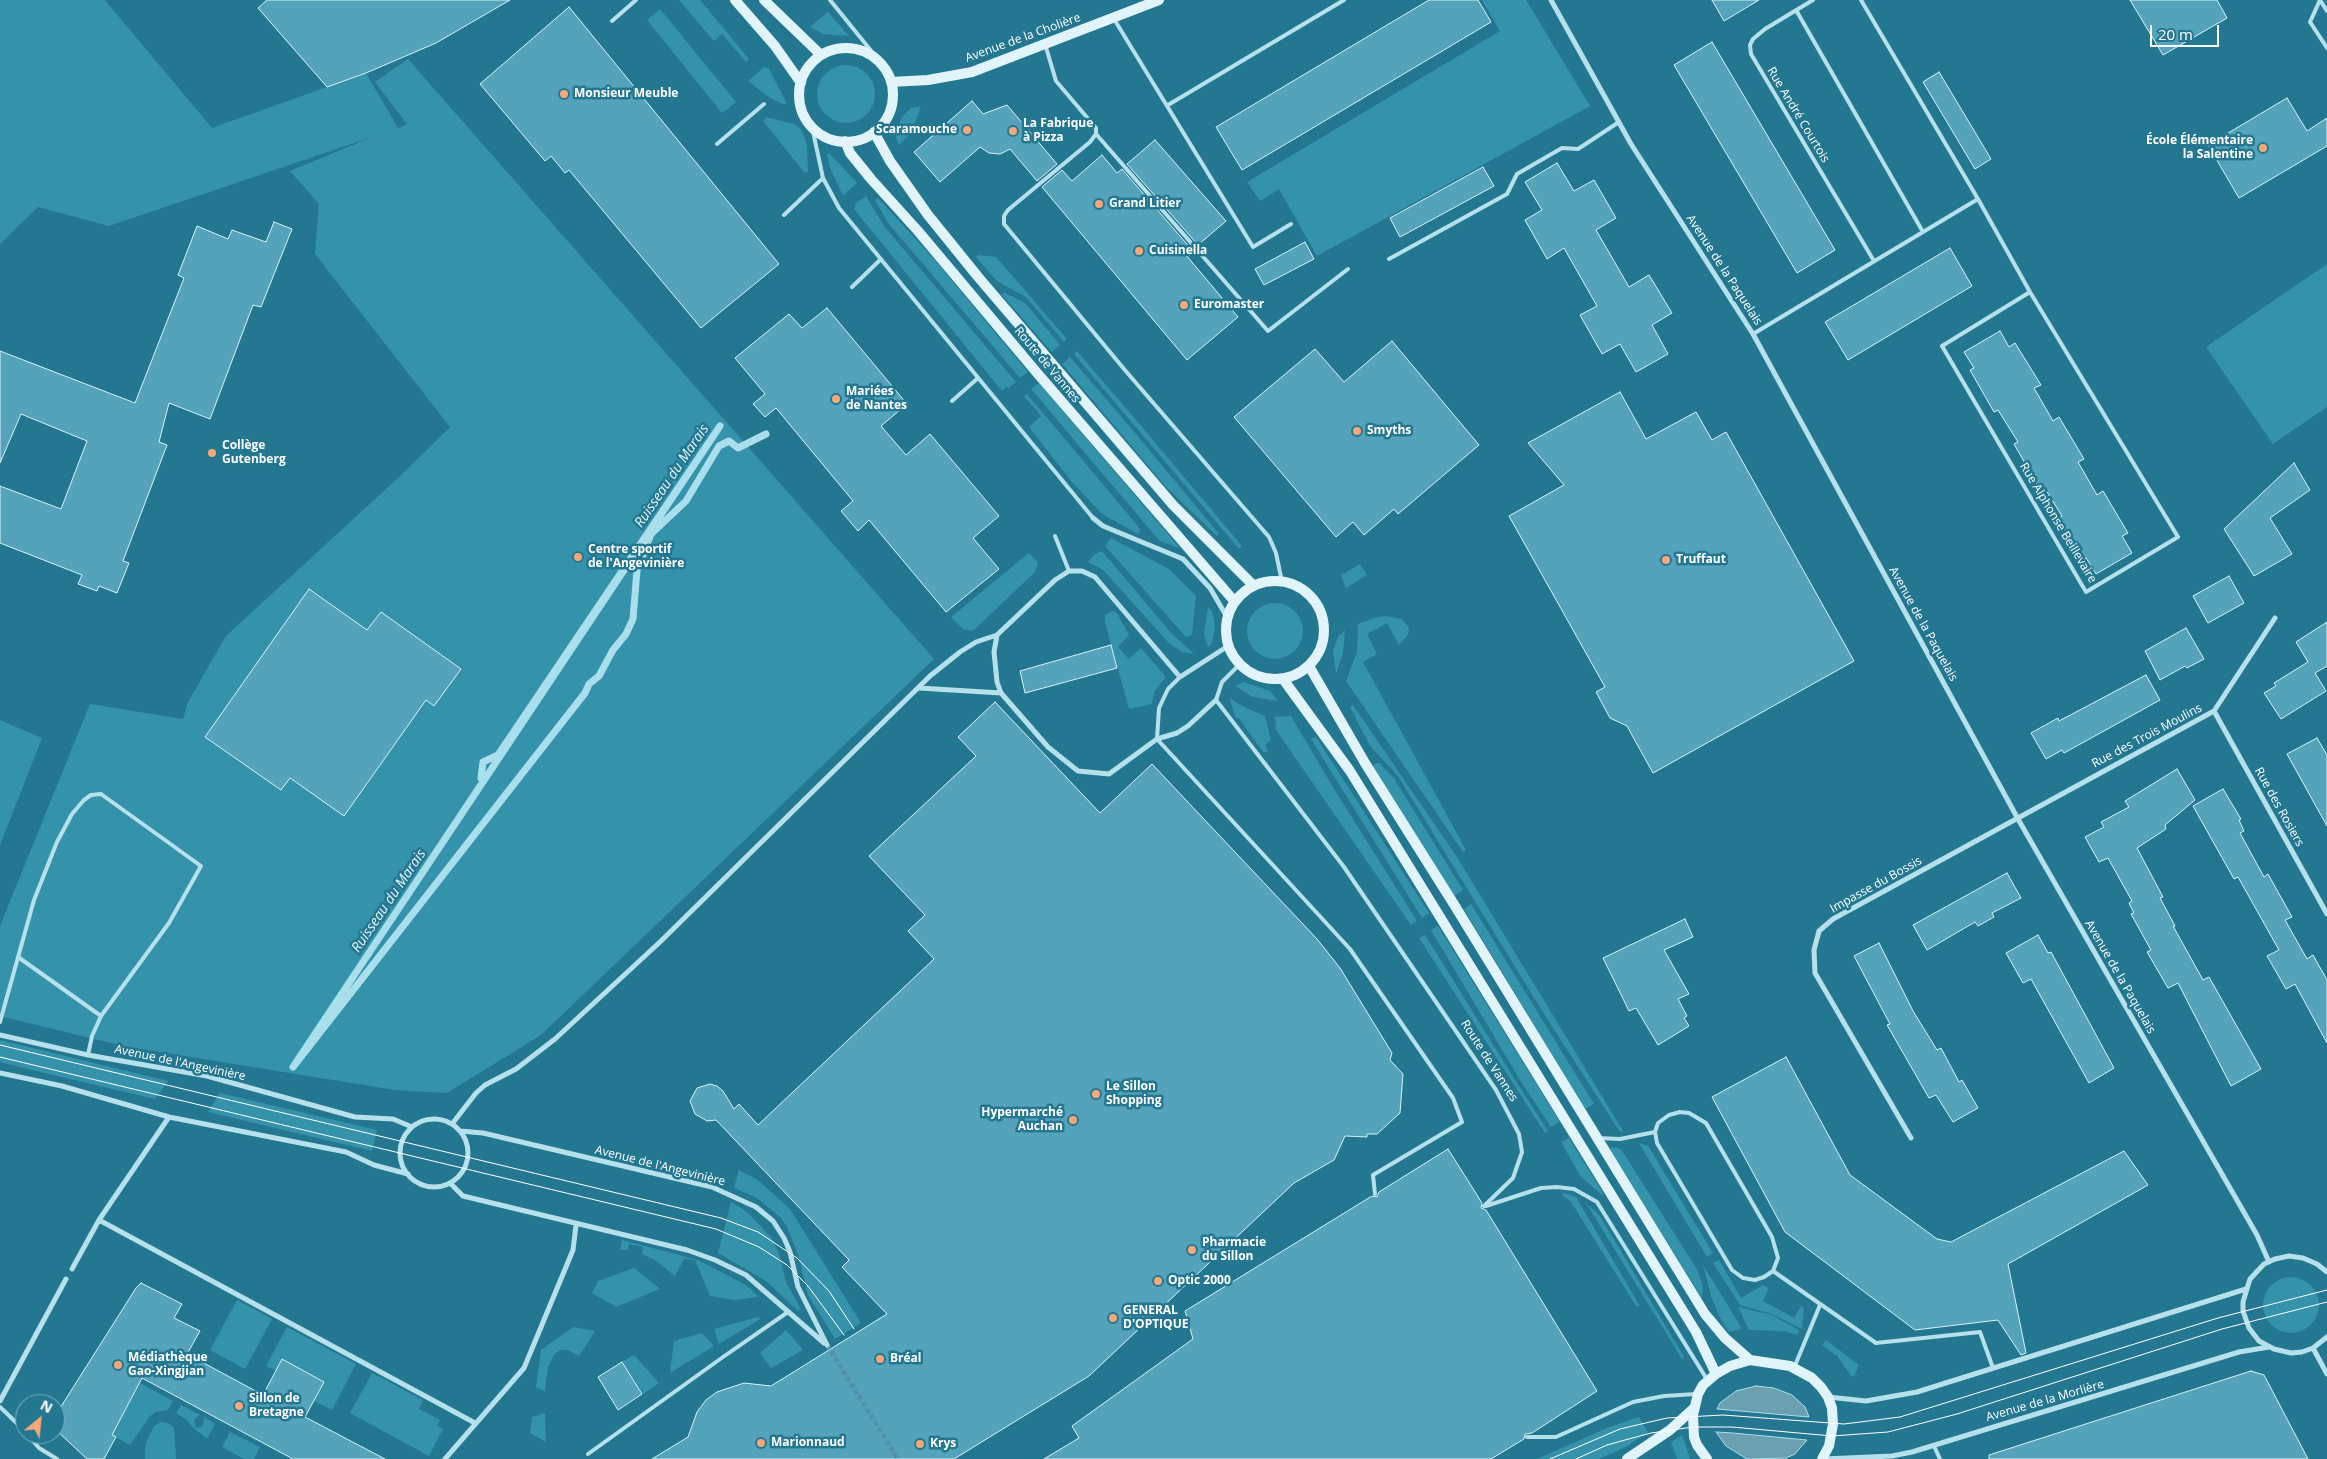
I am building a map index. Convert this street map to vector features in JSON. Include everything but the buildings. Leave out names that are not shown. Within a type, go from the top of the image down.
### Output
[{"type":"main road","points":[[735,0],[775,46],[801,83]]},
{"type":"main road","points":[[764,0],[821,55]]},
{"type":"main road","name":"Avenue de la Cholière","points":[[891,82],[928,80],[972,72],[1158,0]]},
{"type":"main road","points":[[852,48],[868,54],[881,63],[891,82],[892,105],[886,118],[874,132],[860,139],[845,141],[829,138],[812,127],[800,106],[801,83],[810,64],[821,55],[836,49],[852,48]]},
{"type":"main road","name":"Route de Vannes","points":[[874,132],[890,161],[928,215],[979,278],[1173,505],[1254,586]]},
{"type":"main road","name":"Route de Vannes","points":[[845,141],[850,154],[871,179],[918,230],[1038,374],[1235,602]]},
{"type":"main road","points":[[1271,582],[1282,582],[1296,586],[1307,594],[1316,605],[1324,628],[1322,644],[1309,666],[1297,674],[1283,679],[1267,679],[1257,676],[1240,664],[1228,646],[1226,636],[1228,617],[1235,602],[1254,586],[1271,582]]},
{"type":"main road","points":[[1309,666],[1365,763],[1705,1314],[1725,1338],[1750,1360]]},
{"type":"main road","points":[[1283,679],[1350,771],[1696,1332],[1712,1378]]},
{"type":"main road","points":[[1707,1459],[1694,1437],[1693,1409],[1698,1394],[1712,1378],[1730,1366],[1750,1360],[1777,1362],[1794,1368],[1812,1378],[1828,1397],[1832,1408],[1832,1436],[1830,1446],[1823,1459]]},
{"type":"main road","points":[[1627,1459],[1664,1434],[1693,1409]]},
{"type":"street","name":"Avenue de la Paquelais","points":[[1552,0],[1619,122],[1753,334],[2018,819],[2257,1235],[2269,1262]]},
{"type":"street","points":[[1092,518],[1103,526],[1183,559],[1210,588],[1228,617]]},
{"type":"street","points":[[452,1124],[476,1093],[485,1085],[516,1069],[555,1039],[654,948],[930,676],[976,642],[997,636],[1055,580],[1069,571],[1082,571],[1095,577],[1180,678],[1228,646]]},
{"type":"street","name":"Rue des Trois Moulins","points":[[2018,819],[2055,796],[2214,710],[2275,618]]},
{"type":"street","points":[[997,636],[994,652],[997,682],[1001,693],[1048,747],[1078,771],[1109,774],[1157,739],[1178,733],[1216,700]]},
{"type":"street","points":[[919,688],[1001,693]]},
{"type":"street","name":"Rue des Rosiers","points":[[2214,710],[2327,914]]},
{"type":"street","name":"Impasse du Bossis","points":[[1911,1138],[1815,973],[1814,950],[1819,931],[1833,919],[2018,819]]},
{"type":"street","name":"Avenue de l'Angevinière","points":[[0,1035],[88,1055],[207,1076],[355,1117],[393,1119],[412,1127]]},
{"type":"street","points":[[0,1073],[62,1086],[169,1117],[346,1152],[374,1165],[408,1174],[415,1180],[429,1186],[450,1183],[462,1172],[468,1157],[466,1142],[460,1131],[452,1124],[432,1119],[412,1127],[405,1136],[400,1153],[408,1174]]},
{"type":"street","points":[[72,1269],[99,1220],[169,1117]]},
{"type":"street","name":"Avenue de l'Angevinière","points":[[450,1183],[462,1196],[576,1225],[687,1250],[715,1260],[746,1275],[768,1292],[788,1312],[827,1345],[798,1287],[790,1252],[784,1238],[773,1221],[756,1207],[740,1198],[712,1187],[483,1133],[460,1131]]},
{"type":"street","points":[[99,1220],[475,1423]]},
{"type":"street","points":[[445,1459],[524,1368],[573,1250],[576,1225]]},
{"type":"street","points":[[2326,1269],[2310,1260],[2296,1256],[2282,1257],[2269,1262],[2256,1271],[2246,1288],[2243,1306],[2246,1322],[2256,1337],[2269,1347],[2291,1353],[2313,1348],[2327,1337]]},
{"type":"street","points":[[0,1401],[66,1279]]},
{"type":"street","points":[[1828,1397],[1866,1401],[1917,1392],[2246,1288]]},
{"type":"street","name":"Avenue de la Morlière","points":[[1823,1459],[1892,1456],[1934,1446],[2239,1352],[2269,1347]]},
{"type":"street","points":[[2313,1348],[2327,1374]]},
{"type":"lane","points":[[612,21],[636,0]]},
{"type":"lane","points":[[830,0],[881,63]]},
{"type":"lane","points":[[1168,105],[1344,0]]},
{"type":"lane","name":"Rue André Courtois","points":[[1813,0],[1753,39],[1750,45],[1751,54],[1874,261]]},
{"type":"lane","points":[[1753,334],[1978,199],[1861,0]]},
{"type":"lane","points":[[2320,0],[2327,11]]},
{"type":"lane","points":[[2320,0],[2310,22],[2327,48]]},
{"type":"lane","points":[[1796,10],[1923,232]]},
{"type":"lane","points":[[1113,18],[1168,105],[1253,247],[1291,224]]},
{"type":"lane","points":[[1045,44],[1056,81],[1096,128],[1096,134],[1090,142],[1008,210],[1004,216],[1004,224],[1124,369],[1269,537],[1276,553],[1282,582]]},
{"type":"lane","points":[[717,144],[764,104]]},
{"type":"lane","points":[[1389,258],[1507,194],[1517,174],[1562,148],[1578,149],[1619,122]]},
{"type":"lane","points":[[812,127],[823,178],[839,208],[1092,518]]},
{"type":"lane","points":[[1096,134],[1268,331],[1348,269]]},
{"type":"lane","points":[[784,215],[823,178]]},
{"type":"lane","name":"Rue Alphonse Beillevaire","points":[[1978,199],[2030,292],[2178,537],[2086,592],[1942,346],[2030,292]]},
{"type":"lane","points":[[852,287],[880,259]]},
{"type":"lane","points":[[952,401],[978,378]]},
{"type":"lane","points":[[1055,536],[1069,571]]},
{"type":"lane","points":[[1216,700],[1222,682],[1240,664]]},
{"type":"lane","points":[[1180,678],[1168,689],[1159,708],[1157,739],[1350,949],[1453,1098],[1462,1122],[1373,1176],[1375,1194]]},
{"type":"lane","name":"Route de Vannes","points":[[1216,700],[1344,867],[1496,1090],[1518,1134],[1522,1152],[1514,1178],[1484,1206],[1541,1188],[1557,1187],[1574,1189],[1597,1202],[1712,1378]]},
{"type":"lane","points":[[0,1022],[34,900],[57,842],[72,814],[84,800],[91,795],[101,794],[201,866],[169,923],[101,1016],[92,1036],[88,1055]]},
{"type":"lane","points":[[18,957],[101,1016]]},
{"type":"lane","points":[[1680,1112],[1689,1113],[1706,1123],[1772,1237],[1778,1258],[1773,1271],[1755,1280],[1743,1278],[1732,1270],[1657,1143],[1655,1132],[1658,1123],[1669,1115],[1680,1112]]},
{"type":"lane","points":[[1597,1138],[1620,1139],[1655,1132]]},
{"type":"lane","points":[[1773,1271],[1876,1343],[1980,1332],[1993,1368]]},
{"type":"lane","points":[[1794,1368],[1820,1305]]},
{"type":"lane","points":[[588,1454],[788,1312]]},
{"type":"lane","points":[[1527,1437],[1556,1437],[1633,1402],[1664,1396],[1698,1394]]},
{"type":"lane","points":[[0,1407],[15,1422]]},
{"type":"lane","points":[[36,1444],[57,1459]]},
{"type":"lane","points":[[1934,1446],[1940,1459]]},
{"type":"shaded area","name":"Centre sportif de l'Angevinière","points":[[0,0],[105,0],[212,128],[366,73],[398,128],[407,124],[375,82],[408,59],[934,659],[541,1035],[447,1093],[395,1090],[123,1046],[0,1016],[0,926],[90,704],[183,719],[188,702],[226,636],[398,478],[450,427],[315,254],[319,204],[290,171],[372,137],[109,226],[38,207],[0,244]]},
{"type":"shaded area","points":[[679,0],[700,0],[749,59],[746,62],[722,34],[714,41]]},
{"type":"shaded area","points":[[1482,0],[1526,0],[1590,106],[1317,256],[1279,189],[1260,201],[1247,182],[1500,31]]},
{"type":"shaded area","points":[[660,9],[736,102],[722,113],[647,20]]},
{"type":"shaded area","points":[[828,12],[849,36],[823,34],[810,27]]},
{"type":"shaded area","points":[[846,65],[857,67],[870,78],[875,94],[873,105],[862,118],[846,123],[835,121],[822,110],[817,94],[819,83],[830,70]]},
{"type":"shaded area","points":[[764,67],[769,69],[787,104],[770,98],[748,81]]},
{"type":"shaded area","points":[[921,106],[911,133],[899,145],[896,131],[902,117],[911,108]]},
{"type":"shaded area","points":[[766,117],[794,124],[801,129],[807,145],[808,172],[804,172],[763,121]]},
{"type":"shaded area","points":[[827,153],[857,183],[843,196],[830,168]]},
{"type":"shaded area","points":[[866,196],[884,226],[1016,382],[1002,391],[854,209],[856,203]]},
{"type":"shaded area","points":[[878,198],[933,258],[1028,372],[1020,378],[888,223],[875,200]]},
{"type":"shaded area","points":[[978,255],[996,257],[1067,339],[1064,342],[1026,297],[998,282],[976,257]]},
{"type":"shaded area","points":[[2327,264],[2327,407],[2273,444],[2206,347]]},
{"type":"shaded area","points":[[1005,293],[1025,303],[1060,345],[1052,352],[1001,294]]},
{"type":"shaded area","points":[[1077,351],[1242,546],[1239,549],[1074,354]]},
{"type":"shaded area","points":[[1070,357],[1219,534],[1217,536],[1167,488],[1062,364]]},
{"type":"shaded area","points":[[1039,383],[1179,548],[1157,538],[1031,389]]},
{"type":"shaded area","points":[[1027,394],[1138,526],[1140,530],[1138,534],[1102,514],[1071,481],[1029,427],[1041,416],[1024,396]]},
{"type":"shaded area","points":[[1111,538],[1169,569],[1196,596],[1192,635],[1186,637],[1105,546]]},
{"type":"shaded area","points":[[1102,551],[1172,634],[1194,654],[1182,652],[1169,643],[1103,570],[1088,562],[1095,554]]},
{"type":"shaded area","points":[[1029,553],[1038,562],[1035,572],[973,631],[963,629],[951,617]]},
{"type":"shaded area","points":[[1360,564],[1367,575],[1346,588],[1341,575]]},
{"type":"shaded area","points":[[1270,603],[1280,603],[1295,611],[1301,620],[1303,631],[1301,642],[1295,651],[1280,659],[1270,659],[1259,654],[1252,647],[1247,636],[1247,626],[1252,615],[1259,608]]},
{"type":"shaded area","points":[[1208,607],[1212,611],[1215,627],[1212,643],[1208,647],[1204,633]]},
{"type":"shaded area","points":[[1113,611],[1117,613],[1129,635],[1118,647],[1129,659],[1141,648],[1166,677],[1154,692],[1152,704],[1129,709],[1105,622],[1105,615]]},
{"type":"shaded area","points":[[1386,616],[1402,619],[1409,628],[1408,635],[1399,645],[1387,623],[1367,634],[1377,654],[1363,662],[1466,850],[1463,852],[1346,681],[1357,652],[1358,624]]},
{"type":"shaded area","points":[[1345,630],[1343,653],[1336,674],[1333,650],[1338,637]]},
{"type":"shaded area","points":[[1244,682],[1270,691],[1278,701],[1253,697],[1235,686]]},
{"type":"shaded area","points":[[1229,698],[1265,716],[1271,740],[1265,745],[1268,752],[1263,752],[1238,717],[1236,718]]},
{"type":"shaded area","points":[[1353,705],[1457,857],[1623,1131],[1620,1132],[1546,1017],[1398,776],[1370,746],[1350,707]]},
{"type":"shaded area","points":[[1291,716],[1334,789],[1417,921],[1411,925],[1276,730],[1275,717]]},
{"type":"shaded area","points":[[0,720],[42,738],[0,845]]},
{"type":"shaded area","points":[[1316,737],[1429,913],[1422,918],[1311,739]]},
{"type":"shaded area","points":[[1379,763],[1393,777],[1463,890],[1454,896],[1373,766]]},
{"type":"shaded area","points":[[1471,904],[1594,1104],[1585,1109],[1464,909]]},
{"type":"shaded area","points":[[1438,926],[1560,1122],[1551,1127],[1520,1080],[1431,930]]},
{"type":"shaded area","points":[[1425,935],[1548,1131],[1545,1133],[1419,938]]},
{"type":"shaded area","points":[[0,1040],[168,1081],[155,1099],[32,1070],[0,1062]]},
{"type":"shaded area","points":[[220,1093],[377,1130],[372,1151],[208,1112]]},
{"type":"shaded area","points":[[1569,1138],[1603,1193],[1602,1195],[1581,1177],[1561,1142]]},
{"type":"shaded area","points":[[1639,1143],[1648,1146],[1713,1253],[1707,1257]]},
{"type":"shaded area","points":[[1611,1147],[1621,1149],[1698,1271],[1703,1287],[1702,1298],[1611,1152]]},
{"type":"shaded area","points":[[739,1170],[758,1180],[790,1209],[861,1323],[835,1339],[808,1295],[798,1255],[787,1227],[780,1217],[757,1198],[734,1188]]},
{"type":"shaded area","points":[[1564,1193],[1576,1197],[1640,1306],[1636,1306],[1571,1202],[1562,1195]]},
{"type":"shaded area","points":[[731,1202],[747,1212],[771,1237],[779,1254],[786,1282],[801,1309],[798,1311],[766,1281],[718,1253]]},
{"type":"shaded area","points":[[1586,1203],[1599,1215],[1684,1357],[1682,1359]]},
{"type":"shaded area","points":[[622,1240],[698,1260],[746,1285],[759,1297],[734,1300],[710,1296],[695,1260],[684,1259],[675,1276],[655,1260],[642,1254],[643,1247],[629,1244],[628,1250],[620,1250]]},
{"type":"shaded area","points":[[1719,1260],[1741,1298],[1763,1285],[1769,1288],[1763,1301],[1794,1318],[1801,1306],[1804,1308],[1802,1329],[1772,1314],[1740,1305],[1713,1263]]},
{"type":"shaded area","points":[[1703,1265],[1742,1329],[1729,1332],[1720,1318],[1712,1299]]},
{"type":"shaded area","points":[[634,1268],[660,1289],[616,1307],[592,1293],[598,1281]]},
{"type":"shaded area","points":[[2285,1277],[2297,1277],[2307,1281],[2315,1289],[2319,1305],[2315,1321],[2307,1329],[2297,1333],[2285,1333],[2275,1329],[2267,1321],[2263,1311],[2263,1299],[2267,1289],[2275,1281]]},
{"type":"shaded area","points":[[237,1300],[272,1319],[245,1369],[210,1350]]},
{"type":"shaded area","points":[[1738,1307],[1772,1315],[1799,1330],[1798,1335],[1783,1331],[1749,1330]]},
{"type":"shaded area","points":[[758,1317],[760,1319],[719,1344],[714,1329]]},
{"type":"shaded area","points":[[287,1327],[356,1364],[332,1410],[314,1401],[324,1382],[282,1359],[276,1371],[266,1366]]},
{"type":"shaded area","points":[[573,1327],[595,1331],[579,1356],[567,1350],[560,1350],[554,1355],[548,1367],[545,1391],[536,1388],[541,1350]]},
{"type":"shaded area","points":[[786,1330],[803,1350],[771,1368],[760,1353]]},
{"type":"shaded area","points":[[702,1333],[714,1346],[670,1373],[674,1341]]},
{"type":"shaded area","points":[[1826,1340],[1859,1365],[1854,1376],[1852,1377],[1837,1356],[1822,1345]]},
{"type":"shaded area","points":[[634,1355],[659,1383],[643,1394],[622,1362]]},
{"type":"shaded area","points":[[372,1373],[423,1400],[419,1409],[440,1420],[437,1426],[443,1429],[429,1456],[350,1413]]},
{"type":"shaded area","points":[[140,1383],[173,1401],[168,1410],[156,1412],[150,1416],[130,1445],[112,1435]]},
{"type":"shaded area","points":[[1756,1386],[1774,1388],[1792,1395],[1805,1407],[1809,1417],[1717,1409],[1720,1403],[1736,1391]]},
{"type":"shaded area","points":[[181,1405],[200,1415],[194,1420],[196,1428],[203,1426],[204,1417],[215,1424],[207,1439],[191,1426],[187,1420],[176,1413]]},
{"type":"shaded area","points":[[545,1413],[546,1442],[530,1433],[532,1417]]},
{"type":"shaded area","points":[[1639,1417],[1648,1432],[1626,1447],[1599,1459],[1537,1459],[1607,1428]]},
{"type":"shaded area","points":[[161,1422],[168,1423],[174,1428],[176,1459],[145,1459],[145,1446],[148,1438],[154,1426]]},
{"type":"shaded area","points":[[230,1432],[260,1447],[254,1459],[244,1459],[222,1447]]},
{"type":"shaded area","points":[[1716,1432],[1807,1440],[1795,1454],[1786,1458],[1747,1459],[1726,1446]]},
{"type":"shaded area","points":[[1682,1435],[1689,1459],[1677,1459],[1671,1442]]},
{"type":"waterway","name":"Ruisseau du Marais","points":[[481,778],[483,762],[498,755],[720,426],[293,1067],[585,693],[589,684],[599,676],[613,650],[626,634],[633,619],[637,570],[651,534],[686,501],[719,446],[729,441],[738,448],[766,434]]},
{"type":"tunnel","points":[[827,1345],[898,1459]]},
{"type":"tram line","points":[[0,1045],[721,1218],[758,1232],[797,1258],[829,1291],[854,1329]]},
{"type":"tram line","points":[[0,1057],[716,1229],[759,1247],[787,1265],[808,1286],[844,1335]]},
{"type":"tram line","points":[[1550,1459],[1620,1429],[1667,1418],[1723,1415],[1844,1424],[1900,1417],[2218,1318],[2327,1290]]},
{"type":"tram line","points":[[1576,1459],[1607,1445],[1625,1440],[1651,1433],[1693,1427],[1732,1427],[1832,1436],[1888,1432],[1957,1414],[2222,1329],[2327,1302]]},
{"type":"place","name":"Monsieur Meuble","points":[[564,94]]},
{"type":"place","name":"Scaramouche","points":[[967,130]]},
{"type":"place","name":"La Fabrique à Pizza","points":[[1013,131]]},
{"type":"place","name":"École Élémentaire la Salentine","points":[[2263,148]]},
{"type":"place","name":"Grand Litier","points":[[1099,204]]},
{"type":"place","name":"Cuisinella","points":[[1139,251]]},
{"type":"place","name":"Euromaster","points":[[1184,305]]},
{"type":"place","name":"Mariées de Nantes","points":[[836,399]]},
{"type":"place","name":"Smyths","points":[[1357,431]]},
{"type":"place","name":"Collège Gutenberg","points":[[212,453]]},
{"type":"place","name":"Centre sportif de l'Angevinière","points":[[578,557]]},
{"type":"place","name":"Truffaut","points":[[1666,560]]},
{"type":"place","name":"Le Sillon Shopping","points":[[1096,1094]]},
{"type":"place","name":"Hypermarché Auchan","points":[[1073,1120]]},
{"type":"place","name":"Pharmacie du Sillon","points":[[1192,1250]]},
{"type":"place","name":"Optic 2000","points":[[1158,1281]]},
{"type":"place","name":"GENERAL D'OPTIQUE","points":[[1113,1318]]},
{"type":"place","name":"Bréal","points":[[880,1359]]},
{"type":"place","name":"Médiathèque Gao-Xingjian","points":[[118,1365]]},
{"type":"place","name":"Sillon de Bretagne","points":[[239,1406]]},
{"type":"place","name":"Marionnaud","points":[[761,1443]]},
{"type":"place","name":"Krys","points":[[920,1444]]}]
